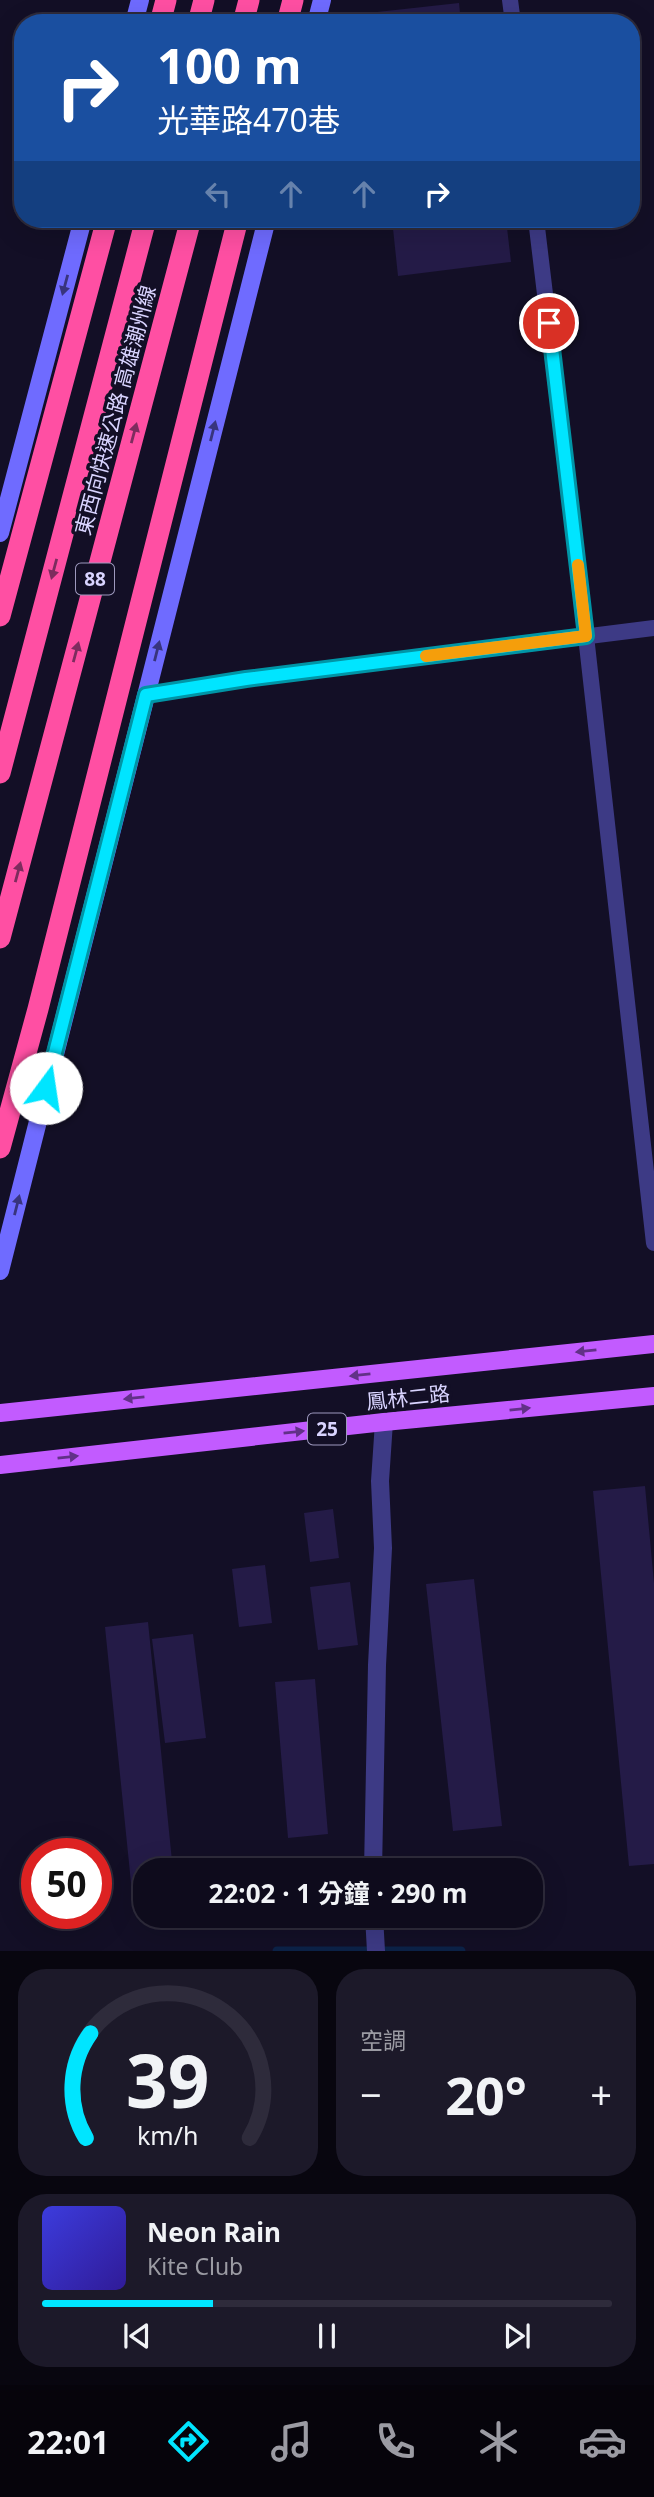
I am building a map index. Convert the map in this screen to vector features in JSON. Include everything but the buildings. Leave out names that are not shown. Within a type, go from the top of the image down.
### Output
[{"type":"highway","points":[[0,616],[105,228]]},
{"type":"highway","name":"東西向快速公路 高雄潮州線","points":[[0,773],[144,228]]},
{"type":"highway","name":"東西向快速公路 高雄潮州線","points":[[0,938],[189,228]]},
{"type":"highway","points":[[0,1148],[83,833],[236,228]]},
{"type":"main road","points":[[0,533],[81,228]]},
{"type":"main road","points":[[0,1271],[265,228]]},
{"type":"main road","name":"鳳林二路","points":[[0,1413],[654,1344]]},
{"type":"main road","name":"鳳林二路","points":[[0,1465],[384,1422],[654,1396]]},
{"type":"street","points":[[373,1858],[377,1665],[383,1548],[380,1481],[384,1422]]},
{"type":"street","points":[[375,1928],[376,1951]]},
{"type":"lane","points":[[537,228],[654,1243]]},
{"type":"lane","points":[[146,695],[246,679],[654,628]]},
{"type":"waterway","points":[[277,1951],[461,1951]]},
{"type":"slow traffic","points":[[426,656],[586,636],[578,565]]},
{"type":"route","points":[[46,1088],[146,695],[246,679],[586,636],[549,323]]}]
